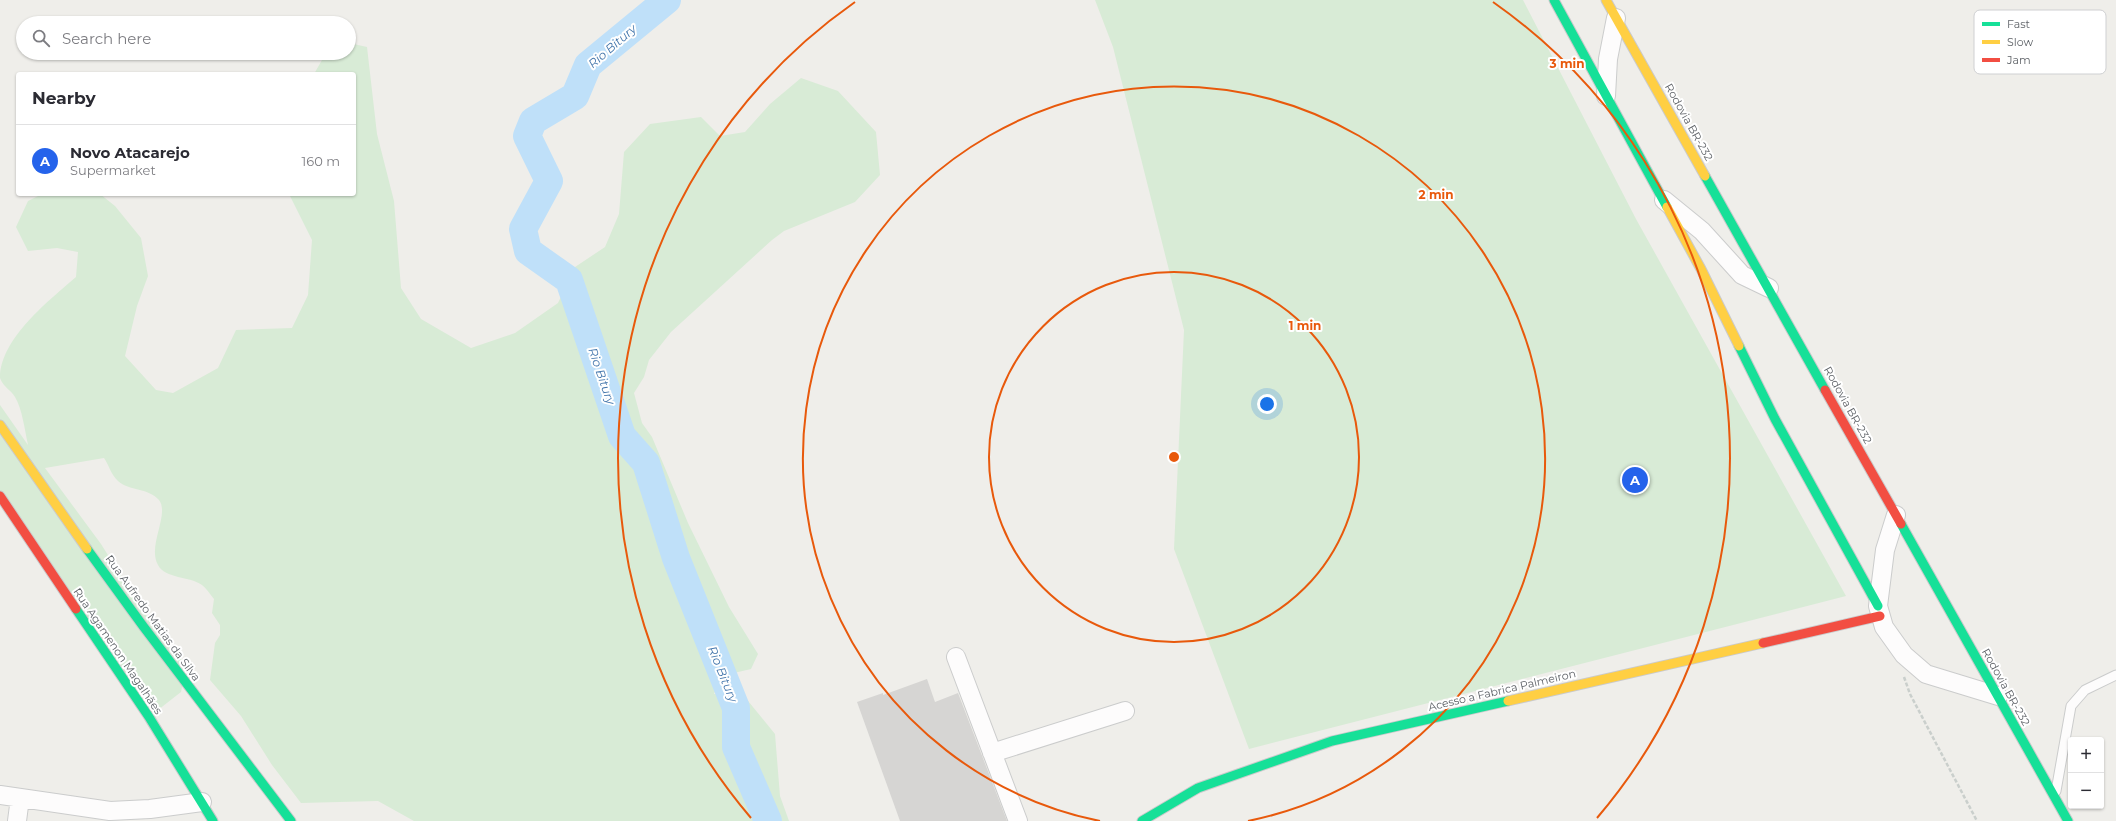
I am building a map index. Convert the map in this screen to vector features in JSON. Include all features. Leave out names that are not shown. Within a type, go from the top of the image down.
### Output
[{"type":"main road","points":[[1554,0],[1701,269],[1775,419],[1879,611]]},
{"type":"main road","name":"Rodovia BR-232","points":[[1606,0],[2068,821]]},
{"type":"main road","name":"Rua Aufredo Matias da Silva","points":[[0,425],[21,457],[144,626],[292,821]]},
{"type":"main road","name":"Rua Agamenon Magalhães","points":[[0,496],[149,717],[213,821]]},
{"type":"main road","name":"Acesso a Fabrica Palmeiron","points":[[1142,821],[1198,788],[1332,742],[1879,611]]},
{"type":"street","points":[[1606,96],[1608,59],[1616,18]]},
{"type":"street","points":[[1662,198],[1702,231],[1742,275],[1769,288]]},
{"type":"street","points":[[1896,515],[1885,550],[1879,611],[1891,638],[1904,655],[1926,674],[1998,696]]},
{"type":"street","points":[[956,657],[1018,821]]},
{"type":"street","points":[[992,753],[1125,711]]},
{"type":"street","points":[[0,795],[110,810],[150,809],[202,802]]},
{"type":"street","points":[[17,821],[20,798]]},
{"type":"lane","points":[[2055,798],[2071,706],[2085,690],[2116,675]]},
{"type":"path","points":[[1903,673],[1910,694],[1977,821]]},
{"type":"green space","points":[[1095,0],[1523,0],[1636,219],[1846,596],[1249,749],[1174,549],[1184,330],[1113,47]]},
{"type":"green space","points":[[356,45],[367,47],[377,134],[394,201],[401,288],[421,319],[471,348],[515,333],[558,303],[575,267],[605,247],[619,214],[624,152],[650,124],[701,117],[720,136],[745,132],[770,104],[801,78],[838,91],[876,132],[880,175],[855,202],[784,231],[772,240],[671,332],[649,360],[644,377],[634,393],[642,423],[652,437],[688,523],[729,607],[758,654],[751,669],[721,676],[714,694],[736,694],[744,696],[775,734],[780,796],[789,821],[414,821],[378,801],[301,803],[272,765],[241,716],[210,680],[215,643],[220,635],[220,625],[212,613],[214,599],[202,585],[191,580],[166,573],[161,570],[158,565],[155,557],[155,549],[162,513],[162,506],[159,500],[150,493],[118,481],[104,458],[45,468],[101,544],[145,614],[175,649],[186,668],[181,692],[149,717],[0,496],[0,405],[28,445],[20,407],[0,378],[2,363],[8,348],[17,334],[41,308],[76,277],[78,252],[57,248],[28,251],[16,227],[28,201],[38,196],[102,196],[115,206],[141,238],[148,276],[137,306],[125,356],[156,390],[173,393],[218,368],[236,330],[292,328],[308,295],[312,240],[290,196],[356,196],[356,72],[315,72],[322,60],[356,60]]},
{"type":"building","points":[[927,679],[935,702],[958,693],[1007,821],[900,821],[857,702],[883,693],[883,695]]},
{"type":"waterway","name":"Rio Bitury","points":[[667,0],[588,65],[575,96],[533,121],[527,136],[549,181],[523,229],[528,251],[569,280],[622,436],[646,463],[676,558],[736,708],[736,747],[768,821]]},
{"type":"traffic: fast","points":[[1554,0],[1667,207]]},
{"type":"traffic: fast","points":[[1705,176],[1825,390]]},
{"type":"traffic: fast","points":[[1739,346],[1775,419],[1878,606]]},
{"type":"traffic: fast","points":[[1901,524],[2068,821]]},
{"type":"traffic: fast","points":[[87,549],[143,626],[291,821]]},
{"type":"traffic: fast","points":[[76,609],[149,717],[213,821]]},
{"type":"traffic: fast","points":[[1142,821],[1198,788],[1332,741],[1508,701]]},
{"type":"traffic: slow","points":[[1606,0],[1705,176]]},
{"type":"traffic: slow","points":[[1667,207],[1701,269],[1739,346]]},
{"type":"traffic: slow","points":[[0,425],[87,549]]},
{"type":"traffic: slow","points":[[1508,701],[1763,643]]},
{"type":"traffic: jam","points":[[1825,390],[1901,524]]},
{"type":"traffic: jam","points":[[0,496],[76,609]]},
{"type":"traffic: jam","points":[[1763,643],[1880,616]]},
{"type":"place","name":"Novo Atacarejo","points":[[1635,480]]}]
